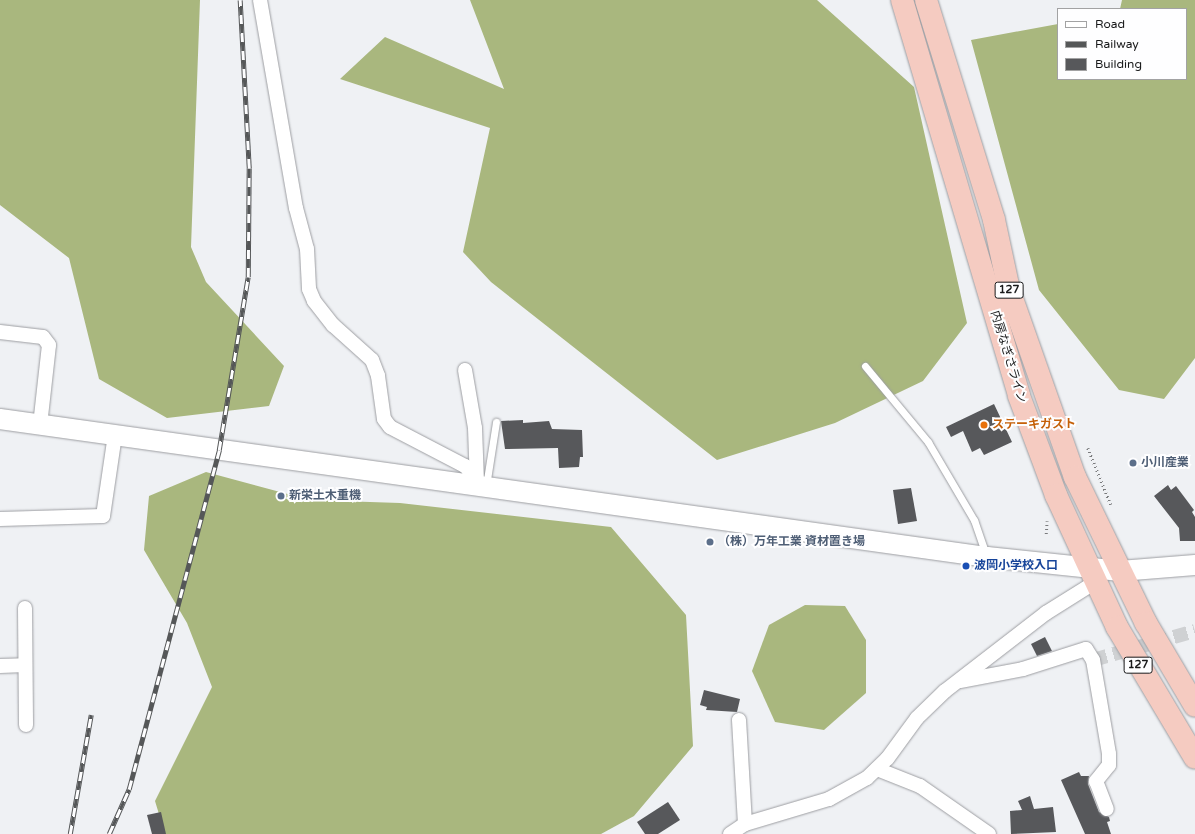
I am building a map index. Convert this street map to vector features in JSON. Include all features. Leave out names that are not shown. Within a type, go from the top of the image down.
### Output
[{"type":"highway","name":"内房なぎさライン","points":[[902,0],[1019,396],[1056,495],[1117,627],[1195,758]]},
{"type":"highway","name":"内房なぎさライン","points":[[926,0],[994,220],[1008,290],[1075,477],[1146,624],[1195,706]]},
{"type":"street","points":[[260,0],[296,208],[307,249],[309,289],[314,301],[333,325],[372,360],[378,376],[384,419],[390,427],[465,466],[478,485]]},
{"type":"street","points":[[0,332],[43,337],[48,345],[40,425]]},
{"type":"street","points":[[465,370],[475,428],[478,485]]},
{"type":"street","points":[[0,419],[987,557],[1093,575],[1120,571],[1195,565]]},
{"type":"street","points":[[0,519],[102,516],[115,435]]},
{"type":"street","points":[[730,834],[745,824],[829,799],[867,778],[877,769],[917,718],[957,681],[1093,575]]},
{"type":"street","points":[[25,608],[26,725]]},
{"type":"street","points":[[957,681],[1023,669],[1086,649],[1093,660],[1109,754],[1108,765],[1096,781],[1107,809]]},
{"type":"street","points":[[0,666],[25,665]]},
{"type":"street","points":[[739,720],[745,824]]},
{"type":"street","points":[[877,769],[920,786],[989,834]]},
{"type":"lane","points":[[865,366],[928,442],[974,520],[987,557]]},
{"type":"lane","points":[[478,485],[496,422]]},
{"type":"path","points":[[1088,448],[1111,505]]},
{"type":"green space","points":[[0,0],[200,0],[191,247],[206,282],[284,366],[269,406],[167,418],[99,379],[69,258],[0,205]]},
{"type":"green space","points":[[470,0],[817,0],[914,87],[967,323],[923,381],[835,423],[717,460],[491,282],[463,252],[490,128],[340,79],[385,37],[504,89]]},
{"type":"green space","points":[[1122,0],[1195,0],[1195,358],[1164,399],[1119,390],[1039,290],[971,40],[1057,24],[1057,80],[1187,80],[1187,8],[1120,8]]},
{"type":"green space","points":[[206,472],[310,500],[400,503],[611,527],[686,615],[693,746],[634,816],[601,834],[165,834],[155,801],[212,687],[187,623],[144,550],[149,496]]},
{"type":"green space","points":[[805,605],[845,606],[866,640],[866,693],[824,730],[775,722],[752,671],[769,625]]},
{"type":"building","name":"ステーキガスト","points":[[994,404],[1012,442],[984,455],[980,448],[972,452],[963,431],[951,437],[946,427]]},
{"type":"building","points":[[523,420],[523,423],[549,421],[552,429],[582,430],[583,457],[580,457],[579,467],[559,468],[558,448],[505,449],[501,421]]},
{"type":"building","points":[[1168,485],[1171,490],[1176,486],[1194,510],[1192,512],[1195,517],[1195,541],[1180,541],[1179,528],[1154,496]]},
{"type":"building","points":[[911,488],[917,521],[898,524],[893,490]]},
{"type":"building","points":[[1045,637],[1052,651],[1037,656],[1031,644]]},
{"type":"building","points":[[704,690],[740,699],[737,712],[706,710],[707,707],[700,705]]},
{"type":"building","points":[[1079,772],[1081,776],[1089,776],[1088,784],[1099,812],[1109,817],[1110,821],[1107,822],[1111,834],[1085,834],[1061,780]]},
{"type":"building","points":[[1030,796],[1034,809],[1053,807],[1056,832],[1011,834],[1010,811],[1022,810],[1018,801]]},
{"type":"building","points":[[668,802],[680,820],[658,834],[645,834],[637,822]]},
{"type":"building","points":[[161,812],[166,834],[152,834],[147,815]]},
{"type":"tunnel","points":[[1093,660],[1195,631]]},
{"type":"railway","points":[[109,834],[129,789],[219,450],[248,277],[249,168],[240,0]]},
{"type":"railway","points":[[70,834],[91,715]]},
{"type":"place","name":"ステーキガスト","points":[[984,425]]},
{"type":"place","name":"小川産業","points":[[1133,463]]},
{"type":"place","name":"新栄土木重機","points":[[281,496]]},
{"type":"place","name":"（株）万年工業 資材置き場","points":[[710,542]]},
{"type":"place","name":"波岡小学校入口","points":[[966,566]]}]
